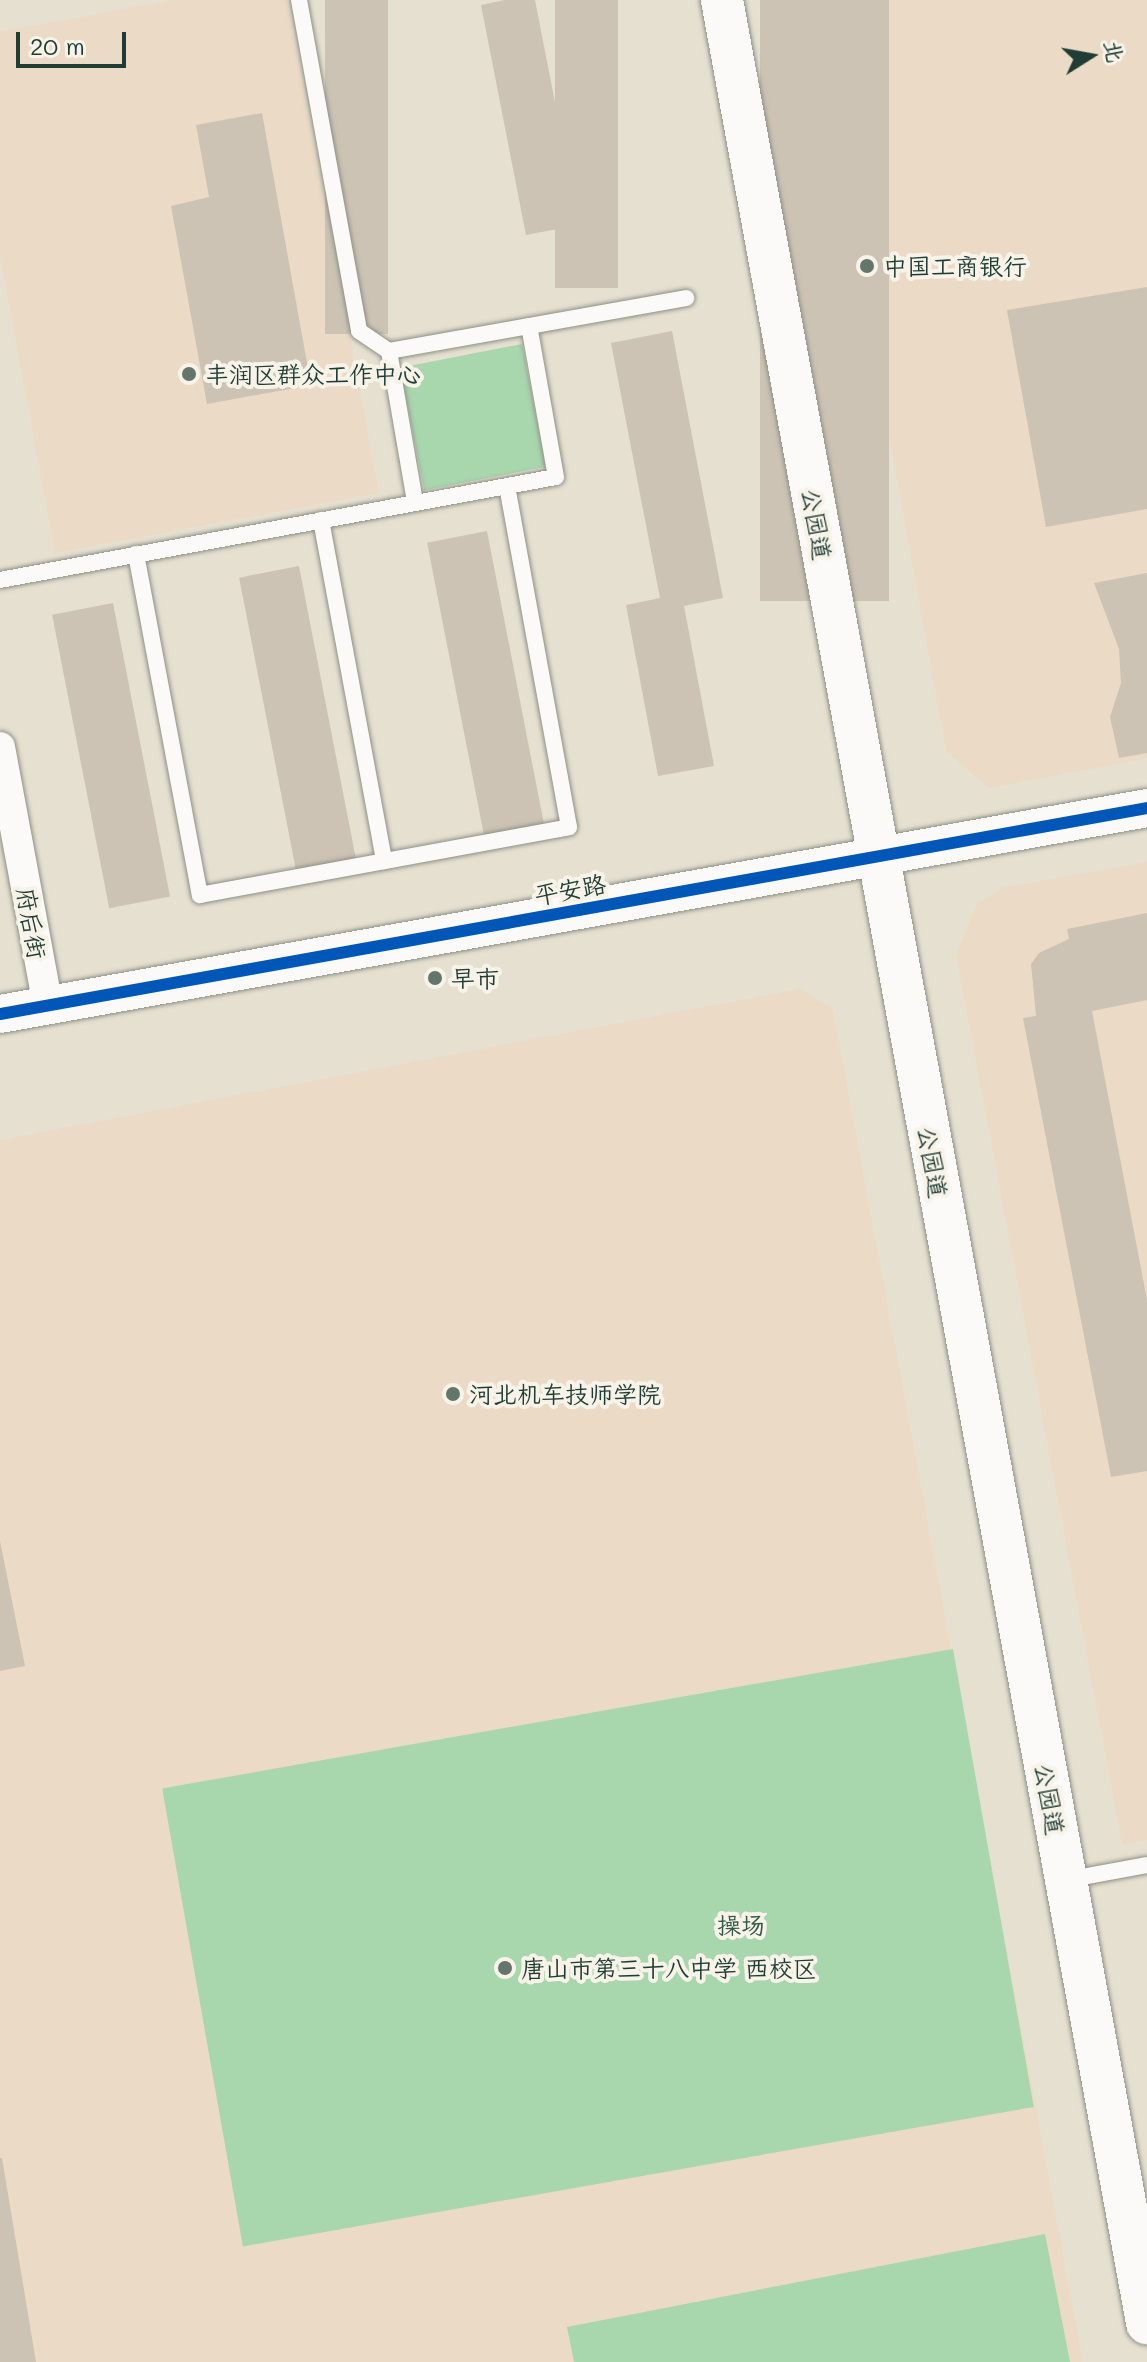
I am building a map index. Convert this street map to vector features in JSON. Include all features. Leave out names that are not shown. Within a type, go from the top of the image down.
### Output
[{"type":"main road","name":"公园道","points":[[722,0],[1147,2323]]},
{"type":"street","name":"府后街","points":[[0,747],[48,1005]]},
{"type":"street","name":"平安路","points":[[0,1014],[1147,808]]},
{"type":"lane","points":[[299,0],[359,331],[389,351],[686,298]]},
{"type":"lane","points":[[0,580],[556,477],[529,326]]},
{"type":"lane","points":[[389,351],[415,502]]},
{"type":"lane","points":[[136,554],[200,895],[569,827],[507,487]]},
{"type":"lane","points":[[321,520],[384,861]]},
{"type":"lane","points":[[1065,1880],[1147,1865]]},
{"type":"shaded area","name":"丰润区群众工作中心","points":[[174,0],[287,0],[379,493],[55,553],[0,256],[0,32]]},
{"type":"shaded area","points":[[810,0],[1147,0],[1147,758],[989,788],[946,751]]},
{"type":"shaded area","points":[[1147,862],[1147,1840],[1122,1844],[956,955],[977,904],[1002,888]]},
{"type":"shaded area","points":[[800,989],[833,1009],[1083,2362],[0,2362],[0,1140]]},
{"type":"green space","points":[[522,344],[546,467],[424,490],[400,368]]},
{"type":"green space","name":"操场","points":[[953,1649],[1034,2107],[243,2246],[162,1788]]},
{"type":"green space","points":[[1045,2234],[1070,2362],[574,2362],[567,2327]]},
{"type":"building","points":[[325,0],[388,0],[388,334],[325,334]]},
{"type":"building","points":[[505,0],[535,0],[579,225],[526,235],[481,5]]},
{"type":"building","points":[[555,0],[618,0],[618,288],[555,288]]},
{"type":"building","points":[[760,0],[889,0],[889,601],[760,601]]},
{"type":"building","points":[[262,113],[311,385],[207,404],[171,206],[209,197],[196,125]]},
{"type":"building","points":[[1147,287],[1147,509],[1046,527],[1007,310]]},
{"type":"building","points":[[672,331],[723,598],[684,606],[714,766],[658,776],[626,605],[660,598],[611,343]]},
{"type":"building","points":[[487,531],[544,825],[484,837],[427,543]]},
{"type":"building","points":[[299,566],[356,860],[296,872],[239,578]]},
{"type":"building","points":[[1147,573],[1147,753],[1119,758],[1110,717],[1121,683],[1119,649],[1094,583]]},
{"type":"building","points":[[113,603],[170,897],[109,908],[52,615]]},
{"type":"building","points":[[1147,913],[1147,1000],[1092,1011],[1147,1300],[1147,1471],[1111,1477],[1023,1018],[1036,1016],[1031,964],[1039,953],[1069,939],[1067,929]]},
{"type":"building","points":[[0,1541],[25,1666],[0,1671]]},
{"type":"building","points":[[2,2158],[36,2362],[0,2362]]},
{"type":"cycle path","points":[[0,1014],[1147,808]]},
{"type":"place","name":"中国工商银行","points":[[867,266]]},
{"type":"place","name":"丰润区群众工作中心","points":[[189,374]]},
{"type":"place","name":"早市","points":[[435,978]]},
{"type":"place","name":"河北机车技师学院","points":[[453,1394]]},
{"type":"place","name":"唐山市第三十八中学 西校区","points":[[505,1968]]}]
